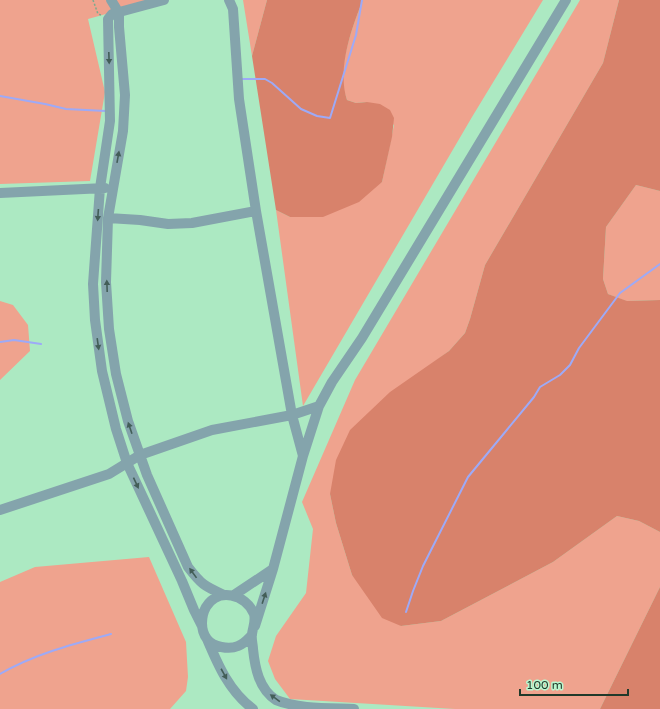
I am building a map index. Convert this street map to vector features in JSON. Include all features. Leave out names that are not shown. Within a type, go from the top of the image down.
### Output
[{"type":"street","points":[[111,0],[120,13],[118,21],[125,95],[122,131],[108,218],[106,282],[109,329],[116,374],[128,421],[146,475],[188,567],[198,580],[205,587],[243,599],[251,606],[255,616],[253,631],[255,662],[258,676],[266,690],[276,700],[289,706],[302,709],[354,709]]},
{"type":"street","points":[[164,0],[112,14],[108,19],[110,121],[100,188],[93,284],[95,320],[102,371],[126,463],[182,582],[217,662],[232,688],[243,702],[253,709]]},
{"type":"street","points":[[229,0],[232,9],[239,99],[256,211],[292,414],[303,456]]},
{"type":"street","points":[[207,639],[219,647],[237,647],[245,643],[253,631],[273,569],[303,456],[319,406],[332,382],[366,331],[566,0]]},
{"type":"street","points":[[0,193],[100,188],[113,189]]},
{"type":"street","points":[[108,218],[168,224],[192,223],[256,211]]},
{"type":"street","points":[[0,510],[109,474],[140,455],[212,430],[292,414],[319,406]]},
{"type":"street","points":[[202,626],[202,615],[207,606],[214,599],[229,595],[273,569]]},
{"type":"path","points":[[93,0],[98,14],[108,19]]},
{"type":"shaded area","points":[[0,0],[156,0],[88,19],[105,92],[90,181],[0,184]]},
{"type":"shaded area","points":[[243,0],[267,0],[252,56]]},
{"type":"shaded area","points":[[267,0],[363,0],[350,36],[347,50],[344,88],[347,100],[356,103],[367,102],[380,104],[390,110],[394,118],[392,137],[382,182],[359,202],[323,217],[290,217],[276,210],[252,56]]},
{"type":"shaded area","points":[[363,0],[543,0],[472,117],[303,406],[276,210],[290,217],[382,182],[394,125],[367,102],[356,103],[347,100],[343,88],[343,67],[345,55],[351,32]]},
{"type":"shaded area","points":[[580,0],[619,0],[603,63],[485,265],[465,333],[449,351],[429,366],[330,494],[336,523],[352,575],[401,626],[441,621],[553,562],[617,516],[639,521],[660,532],[660,587],[600,709],[455,709],[290,699],[275,679],[268,661],[276,636],[306,593],[313,529],[302,502],[355,380]]},
{"type":"shaded area","points":[[619,0],[660,0],[660,191],[636,185],[606,227],[603,279],[608,294],[627,301],[660,300],[660,532],[639,521],[617,516],[553,562],[441,621],[401,626],[382,618],[352,575],[336,523],[330,494],[336,460],[350,430],[390,392],[449,351],[465,333],[485,265],[603,63]]},
{"type":"shaded area","points":[[636,185],[660,191],[660,300],[626,301],[608,294],[603,279],[606,227]]},
{"type":"shaded area","points":[[0,301],[13,305],[28,325],[30,351],[0,380]]},
{"type":"shaded area","points":[[149,557],[186,642],[188,677],[186,691],[170,709],[0,709],[0,582],[35,567]]},
{"type":"shaded area","points":[[660,587],[660,709],[600,709]]},
{"type":"waterway","points":[[240,79],[265,79],[272,83],[301,109],[317,116],[330,118],[356,35],[362,0]]},
{"type":"waterway","points":[[0,96],[66,109],[106,111]]},
{"type":"waterway","points":[[406,612],[423,566],[468,477],[534,397],[540,387],[560,375],[570,365],[579,348],[620,293],[660,264]]},
{"type":"waterway","points":[[0,342],[14,340],[41,344]]},
{"type":"waterway","points":[[0,674],[40,655],[111,634]]}]
